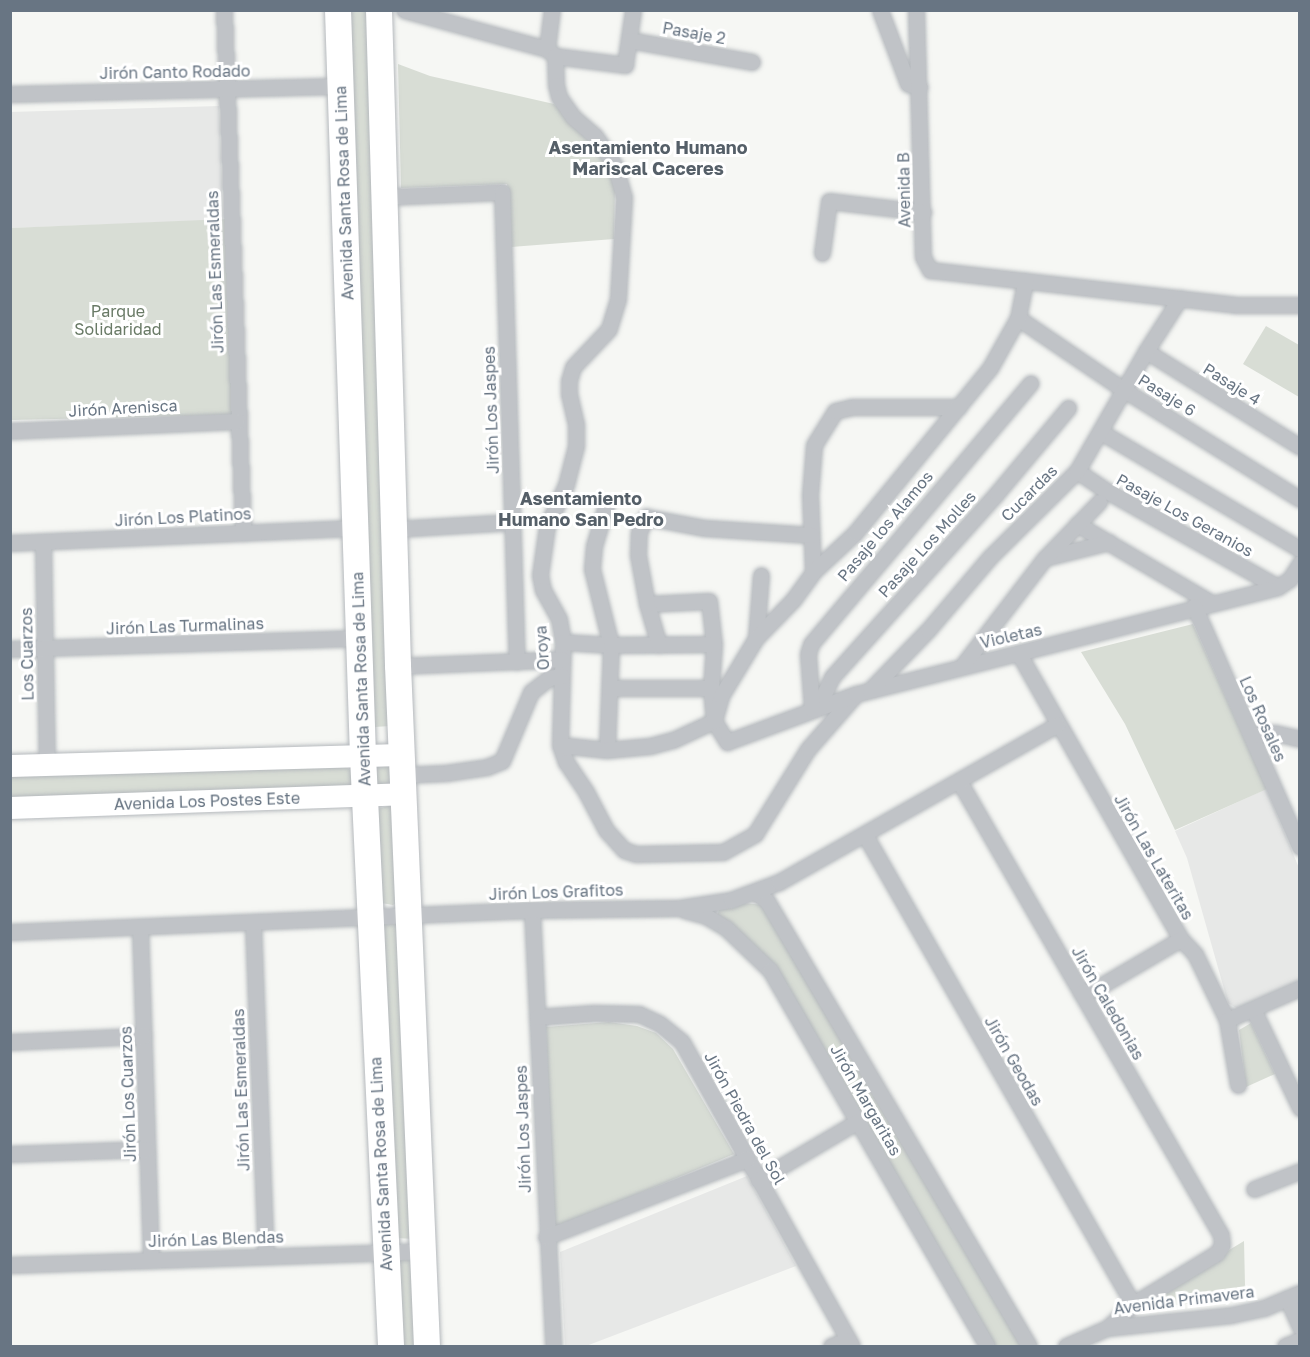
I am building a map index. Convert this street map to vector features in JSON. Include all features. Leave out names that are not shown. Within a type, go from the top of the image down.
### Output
[{"type":"main road","name":"Avenida Santa Rosa de Lima","points":[[338,10],[357,528],[364,795],[391,1347]]},
{"type":"main road","points":[[379,10],[398,666],[427,1347]]},
{"type":"main road","points":[[10,766],[363,756],[402,774]]},
{"type":"main road","name":"Avenida Los Postes Este","points":[[10,808],[364,795],[402,774]]},
{"type":"street","name":"Jirón Las Esmeraldas","points":[[224,10],[237,421],[243,533]]},
{"type":"street","points":[[404,10],[551,52],[625,65],[633,10]]},
{"type":"street","name":"Oroya","points":[[552,10],[551,52],[559,97],[573,117],[595,136],[606,152],[617,174],[624,197],[618,299],[609,329],[573,367],[569,381],[569,394],[576,425],[576,446],[566,485],[547,526],[542,554],[540,575],[543,590],[559,619],[563,642],[560,745],[566,762],[586,792],[606,831],[624,850],[636,854],[723,852],[755,834],[808,749],[863,692]]},
{"type":"street","points":[[880,10],[908,84],[920,87]]},
{"type":"street","name":"Avenida B","points":[[916,10],[920,87],[923,257],[930,270],[1025,281]]},
{"type":"street","name":"Pasaje 2","points":[[629,40],[752,62]]},
{"type":"street","name":"Jirón Canto Rodado","points":[[10,93],[340,86]]},
{"type":"street","name":"Jirón Los Jaspes","points":[[384,197],[502,192],[517,662]]},
{"type":"street","points":[[822,253],[829,201],[923,212]]},
{"type":"street","points":[[560,745],[607,750],[650,746],[673,740],[714,721],[721,696],[756,639],[793,600],[813,572],[855,533],[990,368],[1018,318],[1025,281],[1252,306],[1299,305]]},
{"type":"street","name":"Cucardas","points":[[863,692],[928,630],[990,558],[1077,471],[1146,351],[1180,298]]},
{"type":"street","name":"Pasaje 6","points":[[1018,318],[1124,390],[1299,499]]},
{"type":"street","name":"Pasaje 4","points":[[1146,351],[1299,447]]},
{"type":"street","name":"Pasaje los Alamos","points":[[815,708],[808,654],[811,644],[1031,383]]},
{"type":"street","points":[[813,572],[811,535],[814,445],[836,411],[852,407],[959,407]]},
{"type":"street","name":"Pasaje Los Molles","points":[[815,708],[831,676],[997,493],[1068,408]]},
{"type":"street","name":"Jirón Arenisca","points":[[10,431],[237,421]]},
{"type":"street","points":[[1101,432],[1299,549]]},
{"type":"street","name":"Pasaje Los Geranios","points":[[1077,471],[1115,496],[1278,587]]},
{"type":"street","points":[[962,666],[1045,558],[1099,502]]},
{"type":"street","points":[[606,506],[594,546],[592,569],[611,645],[607,750]]},
{"type":"street","points":[[659,645],[647,604],[638,555],[639,532],[646,517],[705,528],[811,535]]},
{"type":"street","points":[[394,529],[513,522]]},
{"type":"street","points":[[1077,524],[1210,602]]},
{"type":"street","name":"Jirón Los Platinos","points":[[10,543],[357,528]]},
{"type":"street","name":"Los Cuarzos","points":[[43,542],[46,765]]},
{"type":"street","points":[[1045,558],[1109,542]]},
{"type":"street","points":[[1278,587],[1290,579],[1299,562]]},
{"type":"street","points":[[756,639],[761,575]]},
{"type":"street","name":"Violetas","points":[[714,721],[724,741],[751,734],[815,708],[863,692],[962,666],[1019,654],[1194,606],[1278,587]]},
{"type":"street","points":[[647,604],[709,601],[714,644],[711,688],[714,721]]},
{"type":"street","name":"Los Rosales","points":[[1194,606],[1299,847]]},
{"type":"street","name":"Jirón Las Turmalinas","points":[[10,649],[360,638]]},
{"type":"street","points":[[563,642],[611,645],[714,644]]},
{"type":"street","name":"Jirón Las Lateritas","points":[[1019,654],[1057,725],[1181,939],[1195,954],[1227,1020],[1238,1085]]},
{"type":"street","points":[[398,666],[562,659]]},
{"type":"street","points":[[402,774],[487,767],[502,761],[531,692],[549,678],[562,676]]},
{"type":"street","points":[[610,688],[711,688]]},
{"type":"street","name":"Jirón Los Grafitos","points":[[10,932],[532,910],[679,908],[731,900],[756,893],[864,835],[1057,725]]},
{"type":"street","points":[[1251,735],[1275,733],[1299,739]]},
{"type":"street","name":"Jirón Caledonias","points":[[959,781],[1221,1235],[1222,1245],[1217,1253],[1133,1304]]},
{"type":"street","name":"Jirón Geodas","points":[[864,835],[1133,1304]]},
{"type":"street","name":"Jirón Margaritas","points":[[756,893],[767,901],[1029,1347]]},
{"type":"street","name":"Jirón Margaritas","points":[[679,908],[706,916],[726,928],[770,970],[987,1347]]},
{"type":"street","name":"Jirón Los Jaspes","points":[[532,910],[553,1347]]},
{"type":"street","name":"Jirón Las Esmeraldas","points":[[253,923],[266,1256]]},
{"type":"street","name":"Jirón Los Cuarzos","points":[[140,928],[151,1260]]},
{"type":"street","points":[[1081,993],[1097,988],[1181,939]]},
{"type":"street","points":[[1227,1020],[1299,988]]},
{"type":"street","points":[[1253,1009],[1299,1108]]},
{"type":"street","name":"Jirón Piedra del Sol","points":[[537,1017],[594,1013],[639,1014],[660,1024],[682,1042],[850,1343]]},
{"type":"street","points":[[10,1042],[144,1036]]},
{"type":"street","points":[[759,1180],[858,1120]]},
{"type":"street","points":[[10,1154],[147,1149]]},
{"type":"street","points":[[546,1237],[747,1159]]},
{"type":"street","points":[[1254,1190],[1299,1171]]},
{"type":"street","name":"Jirón Las Blendas","points":[[10,1265],[423,1251]]},
{"type":"street","points":[[1293,1296],[1299,1327]]},
{"type":"street","name":"Avenida Primavera","points":[[1107,1328],[1231,1315],[1264,1308],[1293,1296]]},
{"type":"street","points":[[1066,1347],[1107,1328],[1133,1304]]},
{"type":"street","points":[[1285,1347],[1299,1340]]},
{"type":"street","points":[[831,1347],[850,1343]]},
{"type":"shaded area","points":[[219,106],[223,220],[11,228],[10,112]]},
{"type":"shaded area","points":[[1266,789],[1299,868],[1299,984],[1240,1010],[1228,1003],[1187,858],[1175,831]]},
{"type":"shaded area","points":[[747,1176],[796,1266],[586,1346],[565,1346],[560,1252]]},
{"type":"green space","points":[[345,11],[373,11],[391,726],[374,727]]},
{"type":"green space","points":[[398,64],[430,76],[554,104],[585,132],[605,160],[615,184],[614,239],[511,247],[507,184],[401,188]]},
{"type":"green space","name":"Parque Solidaridad","points":[[227,219],[234,415],[11,420],[10,228]]},
{"type":"green space","points":[[1266,326],[1299,345],[1299,397],[1243,364]]},
{"type":"green space","points":[[1193,624],[1267,789],[1175,830],[1125,724],[1081,652]]},
{"type":"green space","points":[[376,765],[392,765],[393,784],[378,787],[371,773]]},
{"type":"green space","points":[[344,766],[352,771],[353,785],[11,801],[10,775]]},
{"type":"green space","points":[[392,805],[402,900],[393,905],[381,903],[377,809]]},
{"type":"green space","points":[[744,903],[765,905],[1021,1346],[995,1346],[776,971],[717,916],[719,910],[724,907]]},
{"type":"green space","points":[[396,922],[402,926],[413,1239],[397,1238],[383,923]]},
{"type":"green space","points":[[609,1022],[637,1026],[656,1033],[673,1049],[734,1154],[559,1227],[554,1223],[546,1027]]},
{"type":"green space","points":[[1251,1023],[1275,1074],[1246,1087],[1239,1030]]},
{"type":"green space","points":[[1244,1241],[1245,1285],[1251,1296],[1146,1309],[1140,1307],[1148,1299]]},
{"type":"green space","points":[[400,1256],[413,1257],[421,1346],[397,1346],[393,1261]]},
{"type":"district","name":"Asentamiento Humano Mariscal Caceres","points":[[648,158]]},
{"type":"district","name":"Asentamiento Humano San Pedro","points":[[581,509]]}]
